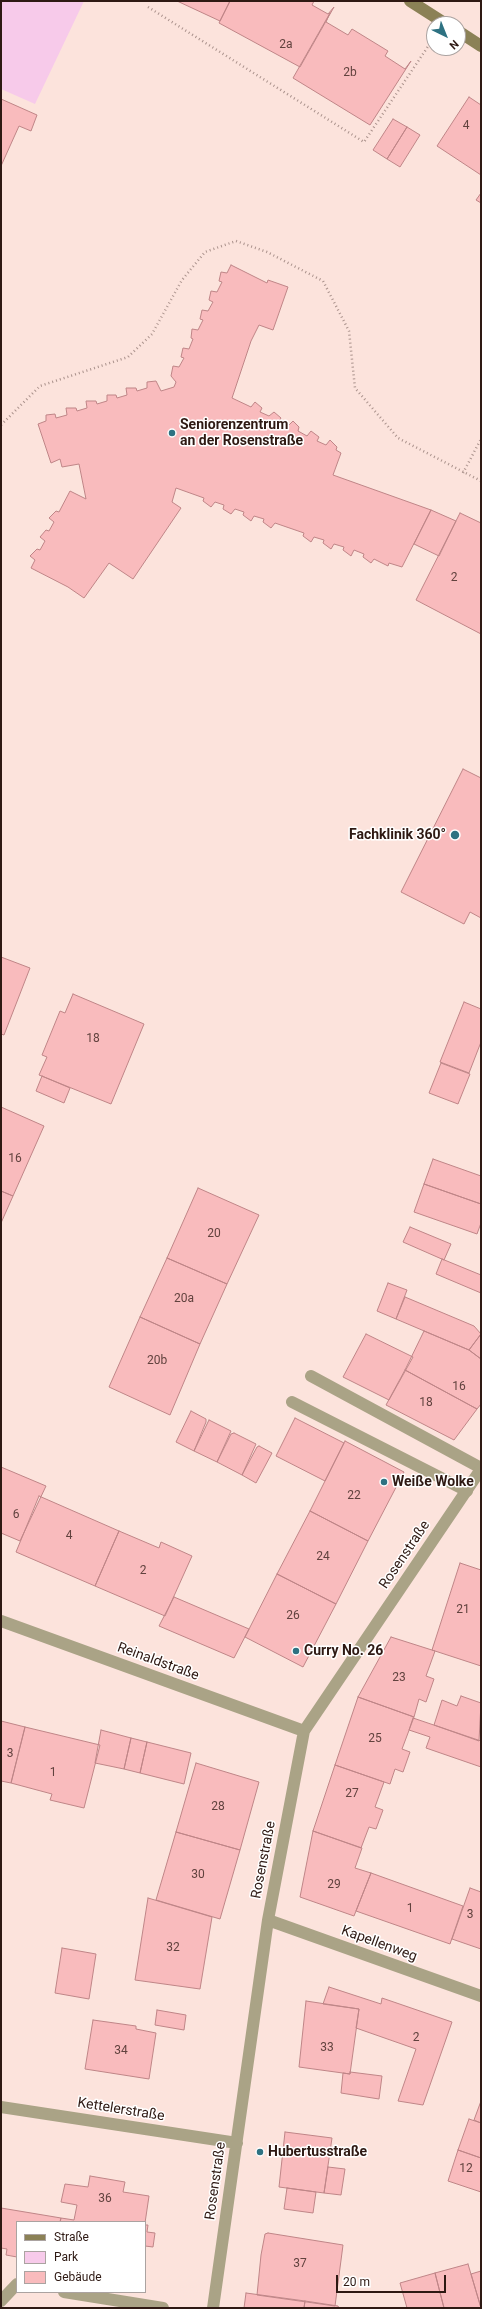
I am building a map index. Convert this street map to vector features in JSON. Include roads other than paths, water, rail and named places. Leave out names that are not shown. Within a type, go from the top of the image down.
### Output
[{"type":"main road","points":[[410,1],[433,16]]},
{"type":"main road","points":[[466,36],[481,46]]},
{"type":"street","points":[[311,1376],[481,1469]]},
{"type":"street","points":[[292,1402],[467,1491]]},
{"type":"street","name":"Rosenstraße","points":[[213,2308],[268,1920],[304,1731],[481,1469]]},
{"type":"street","name":"Reinaldstraße","points":[[1,1621],[304,1731]]},
{"type":"street","name":"Kapellenweg","points":[[268,1920],[481,1996]]},
{"type":"street","name":"Kettelerstraße","points":[[1,2107],[237,2143]]},
{"type":"street","points":[[1,2301],[16,2285]]},
{"type":"street","points":[[70,2293],[163,2308]]},
{"type":"place","name":"Seniorenzentrum an der Rosenstraße","points":[[172,433]]},
{"type":"place","name":"Fachklinik 360°","points":[[455,835]]},
{"type":"place","name":"Weiße Wolke","points":[[384,1482]]},
{"type":"place","name":"Curry No. 26","points":[[296,1651]]},
{"type":"place","name":"Hubertusstraße","points":[[260,2152]]}]
